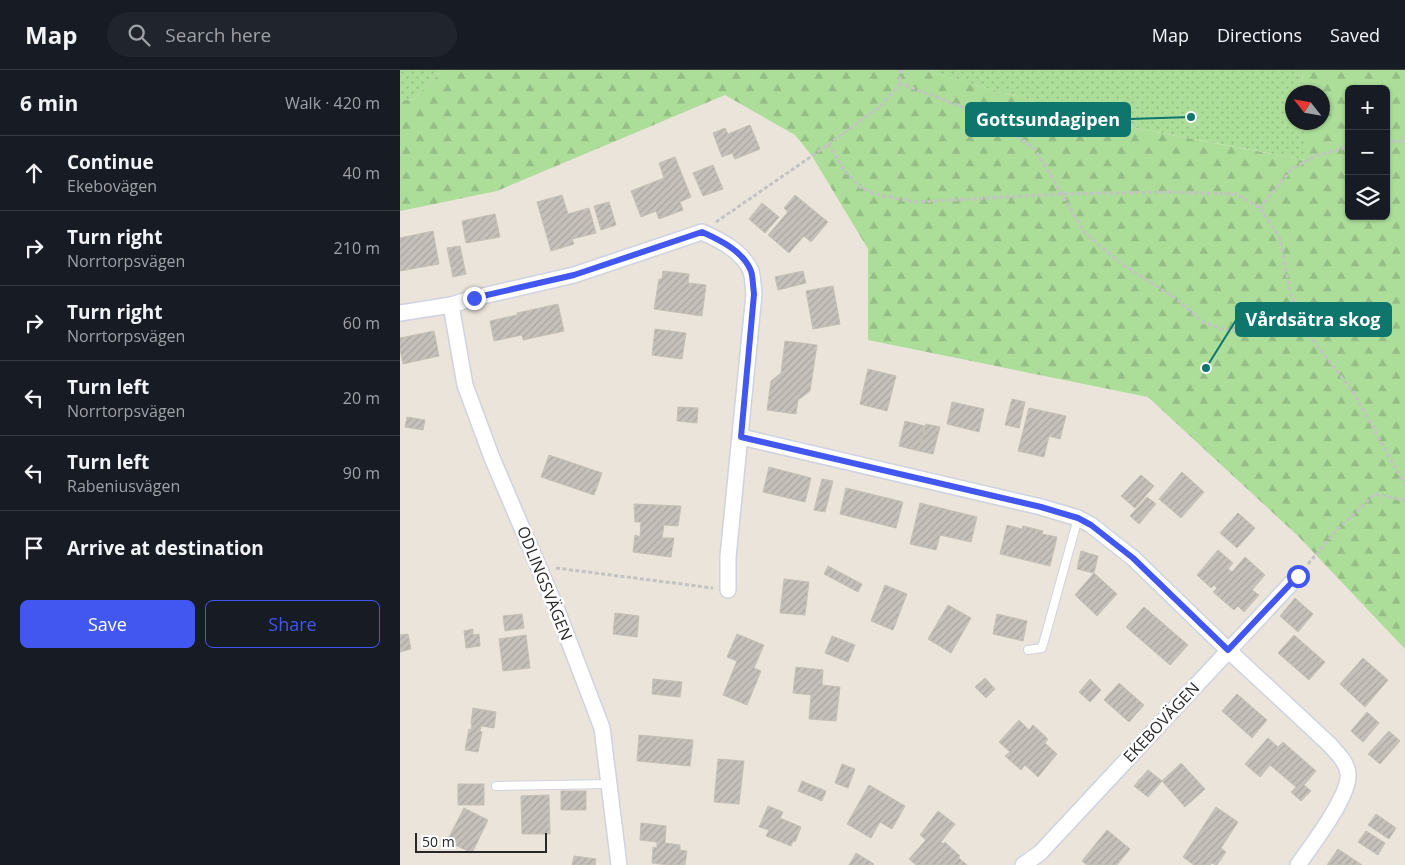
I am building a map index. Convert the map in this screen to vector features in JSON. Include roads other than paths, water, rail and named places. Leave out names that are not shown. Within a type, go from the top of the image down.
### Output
[{"type":"street","points":[[400,313],[451,305],[574,275],[702,232],[731,248],[741,257],[751,271],[754,294],[728,557],[728,590]]},
{"type":"street","name":"ODLINGSVÄGEN","points":[[451,305],[465,384],[492,458],[557,610],[602,728],[619,865]]},
{"type":"street","points":[[741,437],[1041,507],[1078,518],[1091,525],[1133,558],[1330,745],[1344,761],[1348,774],[1346,790],[1339,804],[1298,865]]},
{"type":"street","name":"EKEBOVÄGEN","points":[[1023,865],[1040,853],[1298,576]]},
{"type":"lane","points":[[1028,650],[1042,648],[1078,518]]},
{"type":"lane","points":[[496,786],[608,784]]},
{"type":"place","name":"Gottsundagipen","points":[[1191,117]]},
{"type":"place","name":"Vårdsätra skog","points":[[1206,368]]}]
